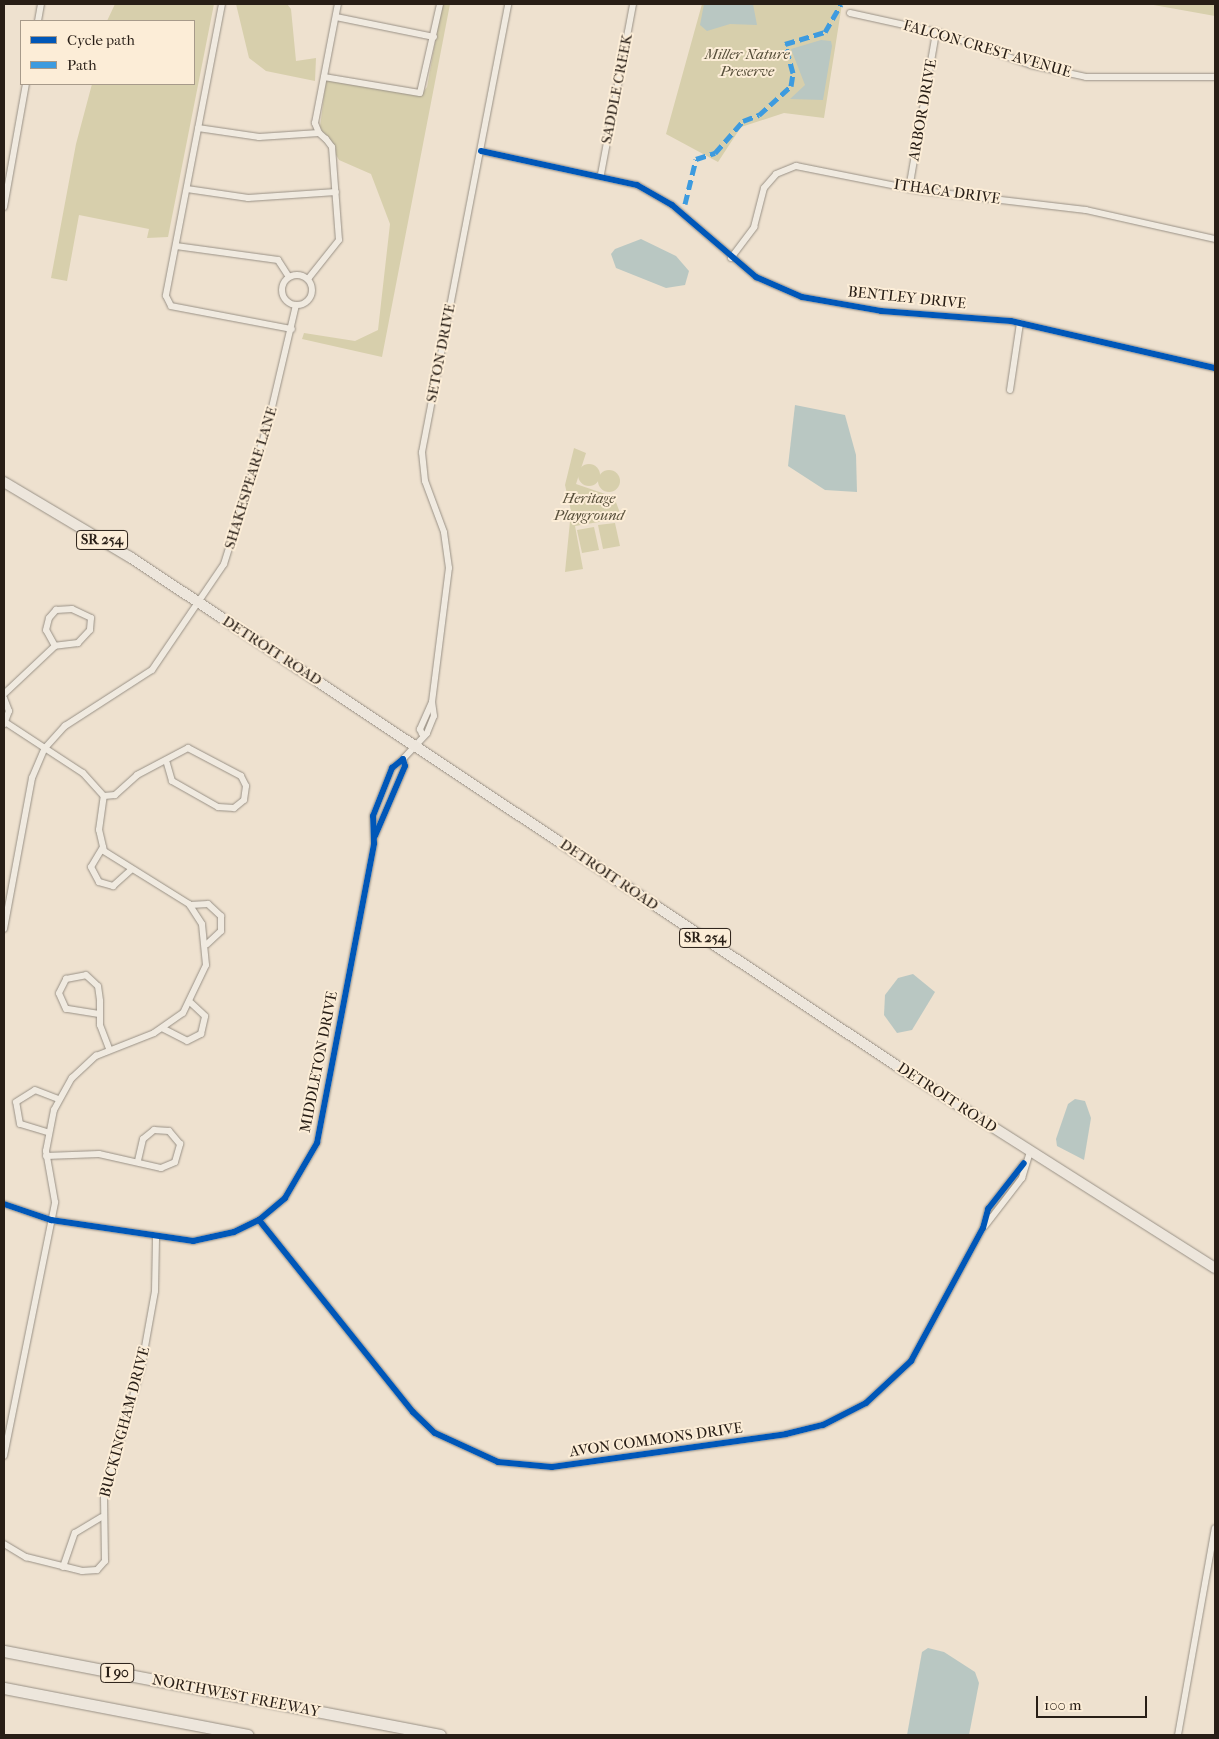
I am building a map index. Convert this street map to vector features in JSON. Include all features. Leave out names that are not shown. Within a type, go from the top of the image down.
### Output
[{"type":"highway","name":"NORTHWEST FREEWAY","points":[[4,1651],[440,1735]]},
{"type":"highway","name":"I 90","points":[[4,1688],[247,1735]]},
{"type":"main road","name":"DETROIT ROAD","points":[[4,482],[198,602],[1030,1152],[1215,1268]]},
{"type":"street","points":[[38,20],[41,4]]},
{"type":"street","points":[[222,4],[166,296],[171,306],[292,329]]},
{"type":"street","points":[[289,277],[282,295],[296,305],[311,296],[308,279],[339,240],[332,147],[319,133],[315,123],[338,4]]},
{"type":"street","points":[[324,77],[420,92],[440,4]]},
{"type":"street","name":"SETON DRIVE","points":[[413,744],[434,716],[432,702],[449,568],[422,452],[508,4]]},
{"type":"street","name":"SADDLE CREEK","points":[[601,174],[633,4]]},
{"type":"street","name":"FALCON CREST AVENUE","points":[[850,13],[936,32],[1031,65],[1086,77],[1215,77]]},
{"type":"street","points":[[336,17],[434,37]]},
{"type":"street","name":"ARBOR DRIVE","points":[[909,189],[936,32]]},
{"type":"street","points":[[4,207],[26,85]]},
{"type":"street","points":[[198,128],[259,137],[319,133]]},
{"type":"street","name":"BENTLEY DRIVE","points":[[481,151],[601,174],[651,191],[731,258],[765,282],[802,296],[881,311],[1020,323],[1215,368]]},
{"type":"street","name":"ITHACA DRIVE","points":[[731,258],[754,228],[764,188],[788,168],[815,167],[909,189],[1086,210],[1215,239]]},
{"type":"street","points":[[187,188],[248,198],[336,192]]},
{"type":"street","points":[[176,246],[278,260],[289,277]]},
{"type":"street","points":[[289,277],[308,279]]},
{"type":"street","name":"SHAKESPEARE LANE","points":[[4,929],[32,778],[45,748],[66,726],[152,670],[224,564],[238,528],[292,329],[296,305]]},
{"type":"street","points":[[1010,390],[1020,323]]},
{"type":"street","points":[[4,694],[55,646],[85,639],[91,618],[72,609],[56,610],[46,630],[55,646]]},
{"type":"street","points":[[4,698],[9,711],[4,723],[83,773],[104,796],[112,797],[137,775],[167,763],[176,752],[188,748],[220,762],[245,780],[244,800],[234,808],[218,806],[172,781],[167,763]]},
{"type":"street","name":"MIDDLETON DRIVE","points":[[4,1204],[52,1220],[156,1238],[202,1240],[259,1220],[292,1189],[316,1143],[374,836],[404,766],[403,759],[413,744]]},
{"type":"street","points":[[4,1456],[52,1220],[55,1197],[46,1156],[47,1132],[58,1099],[72,1078],[109,1048],[162,1028],[191,1003],[203,976],[207,944],[202,924],[190,905],[108,856],[103,847],[99,830],[104,796]]},
{"type":"street","points":[[103,847],[91,866],[99,882],[114,886],[131,870]]},
{"type":"street","points":[[190,905],[208,904],[221,916],[221,931],[207,944]]},
{"type":"street","points":[[99,1014],[66,1009],[59,993],[66,980],[81,974],[95,981],[99,1014],[109,1048]]},
{"type":"street","points":[[162,1028],[187,1041],[201,1034],[205,1016],[191,1003]]},
{"type":"street","points":[[47,1132],[20,1124],[16,1102],[35,1090],[58,1099]]},
{"type":"street","points":[[46,1156],[99,1154],[138,1160],[166,1167],[177,1158],[180,1144],[169,1131],[154,1130],[143,1139],[138,1160]]},
{"type":"street","name":"AVON COMMONS DRIVE","points":[[983,1228],[988,1209],[1024,1163],[1030,1152]]},
{"type":"street","name":"AVON COMMONS DRIVE","points":[[259,1220],[423,1423],[479,1457],[528,1467],[786,1434],[849,1414],[886,1389],[911,1361],[983,1228],[1022,1178],[1024,1163]]},
{"type":"street","name":"BUCKINGHAM DRIVE","points":[[4,1544],[26,1557],[90,1572],[103,1564],[107,1556],[102,1517],[105,1489],[141,1368],[155,1291],[156,1238]]},
{"type":"street","name":"BUCKINGHAM DRIVE","points":[[63,1567],[75,1533],[102,1517]]},
{"type":"street","points":[[1178,1735],[1215,1528]]},
{"type":"green space","points":[[115,4],[214,4],[168,237],[147,238],[149,229],[79,215],[67,281],[51,278],[76,144],[92,85],[195,85],[195,20],[107,20]]},
{"type":"green space","points":[[236,4],[287,4],[291,9],[296,61],[316,58],[315,81],[266,71],[249,58]]},
{"type":"green space","points":[[442,4],[450,4],[382,357],[302,339],[304,333],[355,341],[378,330],[390,224],[371,174],[339,160],[320,127],[326,80],[421,95],[427,87]]},
{"type":"green space","name":"Miller Nature Preserve","points":[[702,4],[842,4],[824,118],[784,113],[741,127],[718,162],[666,134]]},
{"type":"green space","points":[[1148,4],[1215,4],[1215,16]]},
{"type":"green space","name":"Heritage Playground","points":[[574,448],[586,453],[576,484],[614,497],[622,518],[575,526],[583,569],[565,572],[571,511],[565,485]]},
{"type":"green space","points":[[589,464],[597,467],[600,475],[597,483],[589,486],[581,483],[578,475],[581,467]]},
{"type":"green space","points":[[605,470],[613,470],[620,477],[620,485],[613,492],[605,492],[598,485],[598,477]]},
{"type":"green space","points":[[615,523],[620,546],[603,549],[598,525]]},
{"type":"green space","points":[[594,527],[599,550],[582,553],[577,530]]},
{"type":"shaded area","points":[[704,4],[753,4],[757,25],[730,24],[707,31],[700,25]]},
{"type":"shaded area","points":[[821,40],[831,41],[832,46],[823,100],[790,99],[805,85],[791,49]]},
{"type":"shaded area","points":[[641,239],[676,256],[689,271],[685,285],[666,288],[616,268],[611,254],[615,249]]},
{"type":"shaded area","points":[[795,405],[845,415],[856,455],[857,492],[825,490],[788,466]]},
{"type":"shaded area","points":[[913,974],[935,992],[912,1030],[897,1033],[884,1015],[885,995],[898,978]]},
{"type":"shaded area","points":[[1075,1099],[1085,1101],[1091,1118],[1084,1160],[1057,1146],[1056,1139],[1068,1104]]},
{"type":"shaded area","points":[[928,1648],[944,1652],[975,1672],[979,1683],[969,1735],[907,1735],[922,1652]]},
{"type":"marked path","points":[[685,204],[696,159],[715,153],[743,121],[759,115],[791,86],[793,73],[785,44],[825,32],[841,4]]},
{"type":"cycle path","points":[[481,151],[637,185],[672,205],[756,277],[802,297],[881,311],[1011,321],[1215,368]]},
{"type":"cycle path","points":[[4,1204],[51,1220],[193,1241],[234,1232],[259,1220],[285,1198],[317,1143],[374,843],[373,816],[392,768],[403,759],[405,766],[375,836]]},
{"type":"cycle path","points":[[259,1220],[413,1412],[435,1433],[498,1462],[552,1467],[786,1434],[823,1425],[866,1403],[911,1361],[983,1228],[988,1209],[1024,1163]]}]
